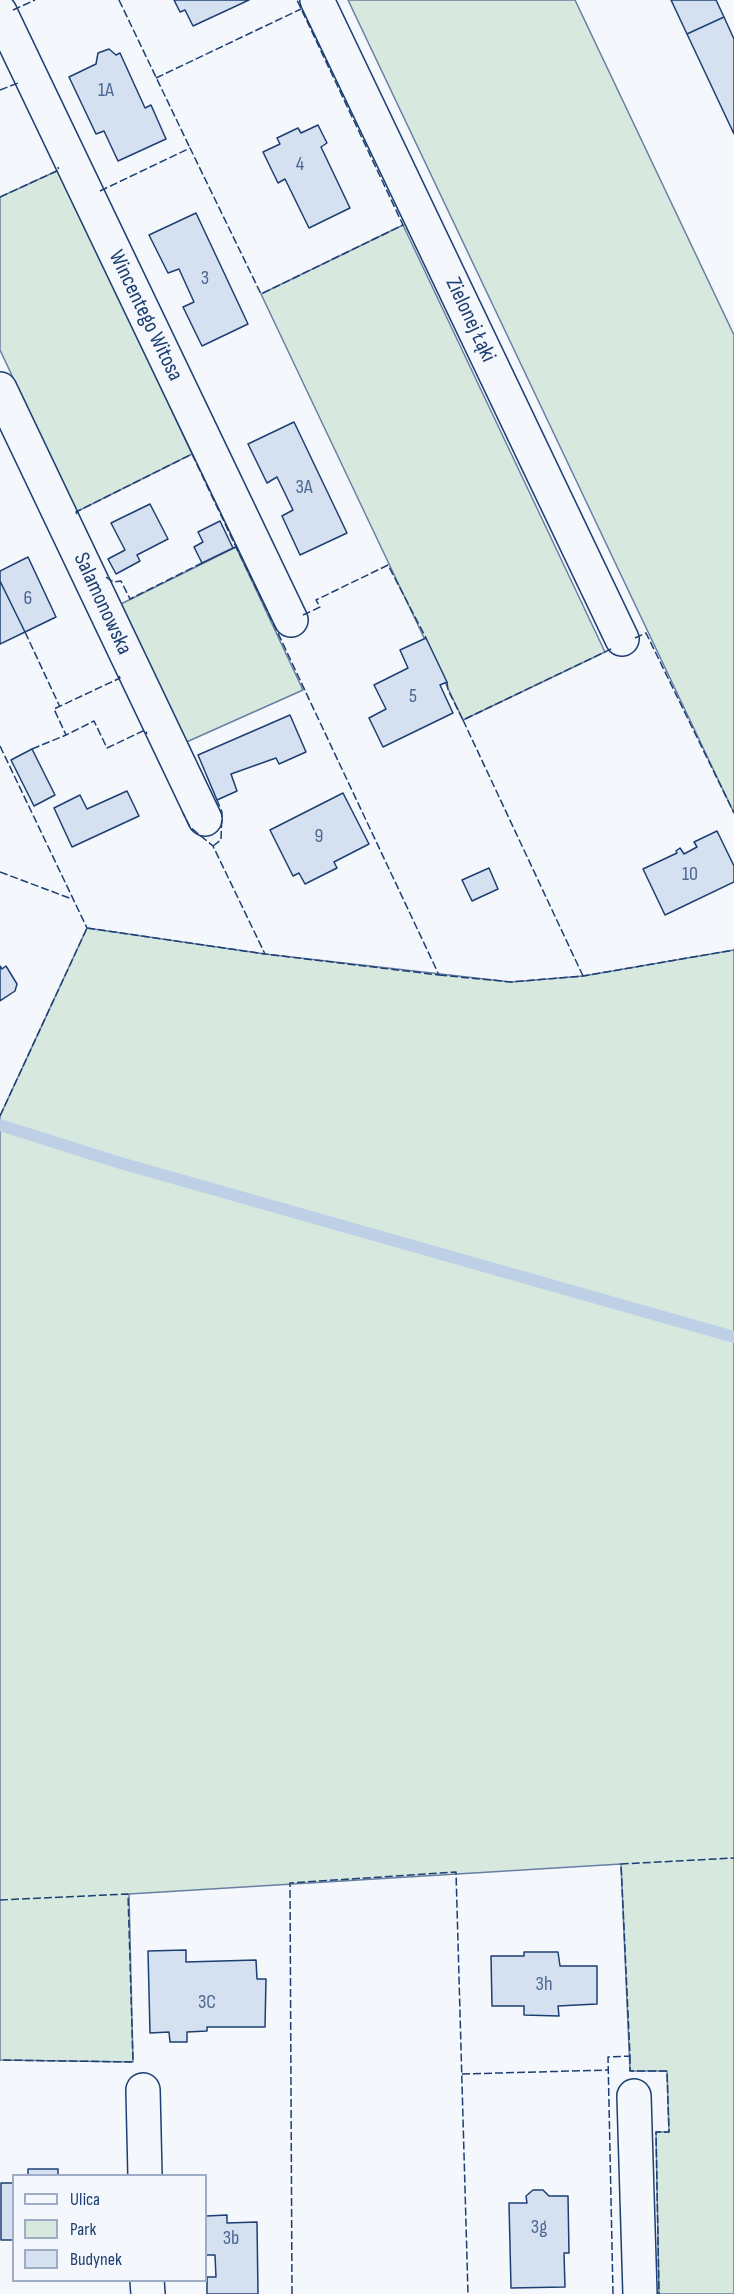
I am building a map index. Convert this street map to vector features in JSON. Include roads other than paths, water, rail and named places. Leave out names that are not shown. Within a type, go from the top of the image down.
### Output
[{"type":"street","name":"Zielonej Łąki","points":[[317,0],[622,639]]},
{"type":"street","name":"Wincentego Witosa","points":[[0,12],[291,620]]},
{"type":"street","name":"Salamonowska","points":[[0,389],[205,819]]},
{"type":"street","points":[[143,2090],[145,2174]]},
{"type":"street","points":[[634,2096],[640,2294]]},
{"type":"waterway","points":[[0,1125],[117,1162],[734,1337]]}]
